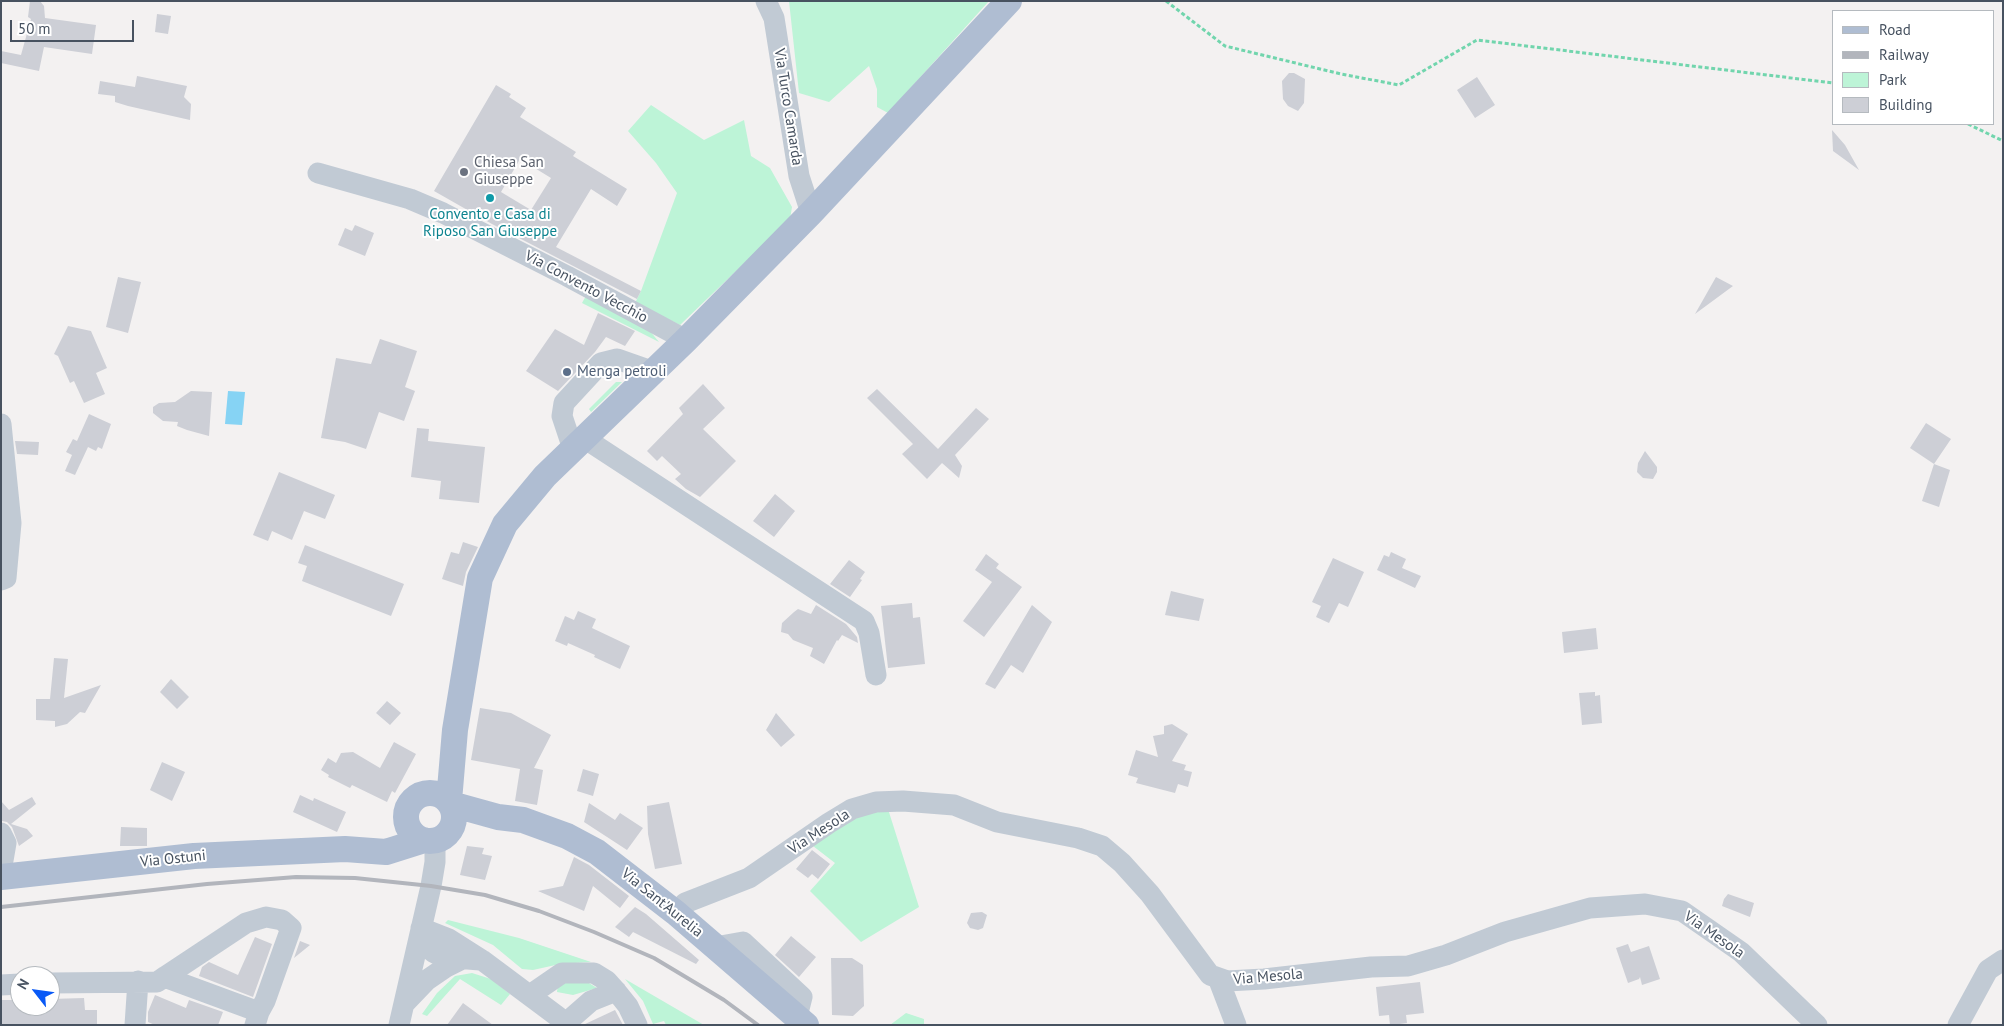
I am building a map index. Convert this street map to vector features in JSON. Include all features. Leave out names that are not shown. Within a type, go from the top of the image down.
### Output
[{"type":"main road","points":[[441,829],[464,667],[480,578],[505,524],[546,476],[654,372],[811,213],[1009,1]]},
{"type":"main road","points":[[345,849],[372,842],[387,834],[406,814],[412,801],[424,793],[455,730]]},
{"type":"main road","points":[[424,793],[435,793],[441,829]]},
{"type":"main road","points":[[406,814],[410,831],[419,838],[441,829]]},
{"type":"main road","name":"Via Sant'Aurelia","points":[[345,849],[386,852],[441,829],[470,821],[498,817],[532,824],[567,836],[598,852],[676,913],[801,1021]]},
{"type":"main road","name":"Via Ostuni","points":[[1,877],[194,856],[345,849]]},
{"type":"street","name":"Via Turco Camarda","points":[[766,1],[774,18],[799,176],[811,213]]},
{"type":"street","name":"Via Convento Vecchio","points":[[318,173],[410,199],[443,213],[568,276],[686,340]]},
{"type":"street","points":[[654,372],[617,359],[601,363],[564,403],[562,416],[579,444],[864,621],[869,633],[876,675]]},
{"type":"street","points":[[1,424],[11,523],[6,578],[1,580]]},
{"type":"street","name":"Via Mesola","points":[[676,913],[685,903],[749,878],[852,809],[876,802],[903,801],[954,805],[997,822],[1078,838],[1102,846],[1150,894],[1210,975],[1227,981],[1264,979],[1370,967],[1408,966],[1446,956],[1505,932],[1590,908],[1644,904],[1682,911],[1741,952],[1817,1025]]},
{"type":"street","points":[[398,1025],[421,928],[441,829]]},
{"type":"street","points":[[1,833],[6,843],[1,872]]},
{"type":"street","points":[[60,983],[157,982],[164,977],[246,923],[266,917],[282,920],[291,928],[257,1018],[164,977]]},
{"type":"street","points":[[421,928],[449,938],[472,960],[530,995],[568,1024],[592,1001],[616,991]]},
{"type":"street","points":[[404,1004],[427,980],[446,966],[472,960]]},
{"type":"street","points":[[1958,1025],[1988,970],[2003,960]]},
{"type":"street","points":[[530,995],[562,973],[594,973],[607,981],[616,991],[628,1006],[637,1025]]},
{"type":"street","points":[[1218,978],[1236,1025]]},
{"type":"street","points":[[134,1025],[138,982]]},
{"type":"path","points":[[1166,1],[1225,46],[1341,74],[1399,85],[1477,40],[1832,84]]},
{"type":"path","points":[[1970,125],[2003,141]]},
{"type":"green space","points":[[789,1],[989,1],[888,113],[877,107],[877,89],[869,66],[829,102],[799,93]]},
{"type":"green space","points":[[651,105],[704,140],[744,120],[751,156],[770,168],[792,207],[790,219],[680,325],[635,303],[677,193],[656,163],[628,131]]},
{"type":"green space","points":[[587,294],[645,325],[659,342],[582,303]]},
{"type":"green space","points":[[616,382],[622,382],[591,412],[589,409]]},
{"type":"green space","points":[[888,809],[919,907],[861,942],[810,891],[835,863],[813,846],[845,820]]},
{"type":"green space","points":[[448,920],[519,938],[591,962],[560,964],[533,970],[522,969],[493,945],[445,923]]},
{"type":"green space","points":[[472,973],[491,979],[510,994],[501,1005],[460,979],[427,1016],[422,1014],[437,993],[455,976]]},
{"type":"green space","points":[[625,979],[704,1025],[666,1025],[664,1021],[653,1024],[643,1001]]},
{"type":"green space","points":[[584,980],[597,988],[573,995],[557,992],[558,983]]},
{"type":"green space","points":[[906,1013],[924,1019],[924,1025],[890,1025]]},
{"type":"water","points":[[228,391],[245,392],[242,425],[225,424]]},
{"type":"building","points":[[30,1],[40,1],[44,6],[45,18],[96,25],[92,54],[44,47],[39,71],[1,63],[1,51],[21,55],[31,19],[28,17]]},
{"type":"building","points":[[157,14],[171,16],[168,34],[155,32]]},
{"type":"building","points":[[1289,73],[1294,73],[1305,79],[1304,103],[1298,111],[1288,106],[1283,99],[1282,81]]},
{"type":"building","points":[[137,76],[187,86],[184,97],[191,104],[190,120],[128,106],[115,102],[115,96],[98,94],[100,81],[135,87]]},
{"type":"building","points":[[1477,77],[1495,105],[1475,118],[1457,90]]},
{"type":"building","name":"Convento e Casa di Riposo San Giuseppe","points":[[496,85],[511,94],[509,97],[526,108],[520,117],[576,152],[573,156],[627,189],[617,206],[591,189],[556,247],[641,291],[637,299],[492,224],[434,191]],"holes":[[[520,159],[551,178],[531,210],[501,192]]]},
{"type":"building","points":[[1832,130],[1845,145],[1859,170],[1833,151]]},
{"type":"building","points":[[355,225],[374,233],[365,256],[338,245],[345,228],[352,231]]},
{"type":"building","points":[[118,277],[141,282],[128,333],[106,327]]},
{"type":"building","points":[[1716,277],[1733,286],[1695,314]]},
{"type":"building","points":[[598,313],[635,331],[625,346],[606,337],[595,352],[558,391],[526,371],[555,329],[584,345]]},
{"type":"building","points":[[68,326],[91,331],[107,368],[96,373],[105,394],[84,403],[74,381],[70,383],[58,356],[54,354]]},
{"type":"building","points":[[380,339],[417,351],[405,387],[415,391],[404,421],[379,412],[366,449],[345,442],[321,438],[336,358],[371,364]]},
{"type":"building","points":[[703,384],[725,408],[703,429],[736,461],[700,497],[686,489],[675,479],[681,474],[662,456],[657,461],[647,451],[683,414],[679,408]]},
{"type":"building","points":[[877,389],[938,449],[976,408],[989,419],[955,455],[962,466],[959,478],[942,463],[927,479],[902,454],[913,444],[867,398]]},
{"type":"building","points":[[191,391],[212,392],[209,436],[177,426],[178,422],[163,421],[153,413],[153,407],[159,403],[175,402]]},
{"type":"building","points":[[89,414],[111,424],[102,449],[98,447],[96,451],[88,447],[75,475],[65,471],[72,455],[66,452],[73,439],[77,441]]},
{"type":"building","points":[[1926,423],[1951,439],[1934,464],[1910,448]]},
{"type":"building","points":[[417,428],[429,429],[428,441],[485,447],[479,503],[439,499],[441,481],[411,477]]},
{"type":"building","points":[[15,441],[39,442],[38,455],[17,454]]},
{"type":"building","points":[[1645,451],[1657,467],[1657,472],[1653,479],[1643,478],[1637,472],[1638,463]]},
{"type":"building","points":[[1934,464],[1950,470],[1939,507],[1922,501]]},
{"type":"building","points":[[279,472],[335,495],[325,519],[304,511],[292,540],[272,531],[268,541],[253,535]]},
{"type":"building","points":[[775,494],[795,511],[774,537],[753,521]]},
{"type":"building","points":[[463,542],[478,547],[466,572],[463,586],[442,579],[451,552],[459,554]]},
{"type":"building","points":[[305,545],[404,584],[391,616],[302,581],[307,566],[298,563]]},
{"type":"building","points":[[1391,552],[1406,559],[1402,568],[1421,576],[1415,588],[1377,570],[1384,555],[1389,557]]},
{"type":"building","points":[[986,554],[999,564],[996,568],[1022,587],[984,637],[963,621],[992,582],[975,570]]},
{"type":"building","points":[[1333,558],[1364,572],[1348,607],[1339,603],[1329,623],[1316,617],[1321,606],[1312,602]]},
{"type":"building","points":[[849,560],[865,572],[860,579],[862,580],[850,597],[830,584]]},
{"type":"building","points":[[1171,591],[1204,599],[1199,621],[1165,615]]},
{"type":"building","points":[[912,603],[913,618],[920,617],[925,664],[888,668],[881,606]]},
{"type":"building","points":[[816,605],[846,624],[857,637],[858,643],[842,635],[837,640],[824,664],[810,656],[813,648],[793,640],[788,634],[781,632],[782,623],[794,612],[798,609],[811,614]]},
{"type":"building","points":[[1032,605],[1052,622],[1023,673],[1011,665],[995,689],[985,684]]},
{"type":"building","points":[[578,611],[596,619],[592,628],[630,646],[620,669],[568,643],[567,646],[555,641],[565,616],[574,620]]},
{"type":"building","points":[[1596,628],[1598,649],[1564,653],[1562,632]]},
{"type":"building","points":[[54,658],[68,659],[64,698],[101,685],[85,713],[80,712],[67,724],[55,727],[55,721],[36,720],[36,699],[50,699]]},
{"type":"building","points":[[171,679],[189,697],[177,709],[160,692]]},
{"type":"building","points":[[1595,692],[1595,696],[1600,695],[1602,723],[1582,725],[1579,693]]},
{"type":"building","points":[[387,701],[401,713],[390,725],[376,713]]},
{"type":"building","points":[[480,708],[511,713],[551,735],[534,768],[543,770],[537,805],[515,801],[520,769],[471,760]]},
{"type":"building","points":[[776,713],[795,735],[781,747],[766,730]]},
{"type":"building","points":[[1172,724],[1188,734],[1172,761],[1186,765],[1184,770],[1192,772],[1188,787],[1178,784],[1175,793],[1136,783],[1138,778],[1128,775],[1136,750],[1158,757],[1153,736],[1164,734],[1164,726]]},
{"type":"building","points":[[394,742],[416,754],[395,793],[392,791],[387,802],[352,785],[350,788],[328,777],[329,775],[321,770],[328,758],[336,763],[341,753],[353,752],[380,768]]},
{"type":"building","points":[[162,762],[185,772],[172,801],[150,790]]},
{"type":"building","points":[[583,769],[599,774],[593,796],[577,791]]},
{"type":"building","points":[[300,795],[313,801],[314,798],[346,812],[337,832],[293,812]]},
{"type":"building","points":[[32,797],[36,804],[11,824],[27,829],[33,836],[19,846],[12,827],[7,822],[2,821],[1,801],[9,810]]},
{"type":"building","points":[[669,802],[682,864],[655,869],[648,834],[647,806]]},
{"type":"building","points":[[589,803],[615,820],[620,813],[643,828],[627,850],[584,822]]},
{"type":"building","points":[[121,827],[147,828],[147,846],[120,846]]},
{"type":"building","points":[[467,846],[484,848],[482,854],[492,856],[485,880],[460,875]]},
{"type":"building","points":[[812,850],[830,864],[818,879],[812,874],[808,878],[796,869]]},
{"type":"building","points":[[574,857],[589,865],[629,896],[620,908],[593,886],[584,911],[538,891],[563,886]]},
{"type":"building","points":[[1728,894],[1754,903],[1750,917],[1722,906]]},
{"type":"building","points":[[635,907],[646,914],[699,960],[696,964],[633,932],[629,937],[615,927]]},
{"type":"building","points":[[982,912],[987,915],[983,928],[978,930],[970,928],[967,923],[971,913]]},
{"type":"building","points":[[791,936],[816,957],[799,977],[775,955]]},
{"type":"building","points":[[255,937],[272,944],[253,997],[199,976],[202,967],[209,962],[238,975]]},
{"type":"building","points":[[300,941],[310,945],[294,958]]},
{"type":"building","points":[[1628,944],[1631,952],[1649,946],[1660,979],[1642,985],[1640,977],[1628,983],[1616,948]]},
{"type":"building","points":[[831,958],[852,958],[863,965],[864,1006],[853,1016],[832,1015]]},
{"type":"building","points":[[1420,982],[1424,1013],[1406,1015],[1407,1023],[1392,1025],[1390,1025],[1389,1015],[1379,1016],[1376,987]]},
{"type":"building","points":[[155,995],[186,1008],[189,1000],[223,1012],[218,1025],[155,1025],[148,1022],[148,1012]]},
{"type":"building","points":[[84,998],[85,1010],[97,1010],[97,1025],[1,1025],[1,1000],[10,1000],[10,1016],[60,1016],[60,999]]},
{"type":"building","points":[[463,1003],[493,1025],[447,1025]]},
{"type":"building","points":[[615,1010],[623,1025],[583,1025]]},
{"type":"railway","points":[[1,907],[207,884],[296,877],[355,878],[431,886],[485,895],[539,911],[594,932],[654,958],[724,1000],[758,1025]]},
{"type":"place","name":"Chiesa San Giuseppe","points":[[464,172]]},
{"type":"place","name":"Convento e Casa di Riposo San Giuseppe","points":[[490,198]]},
{"type":"place","name":"Menga petroli","points":[[567,372]]}]
